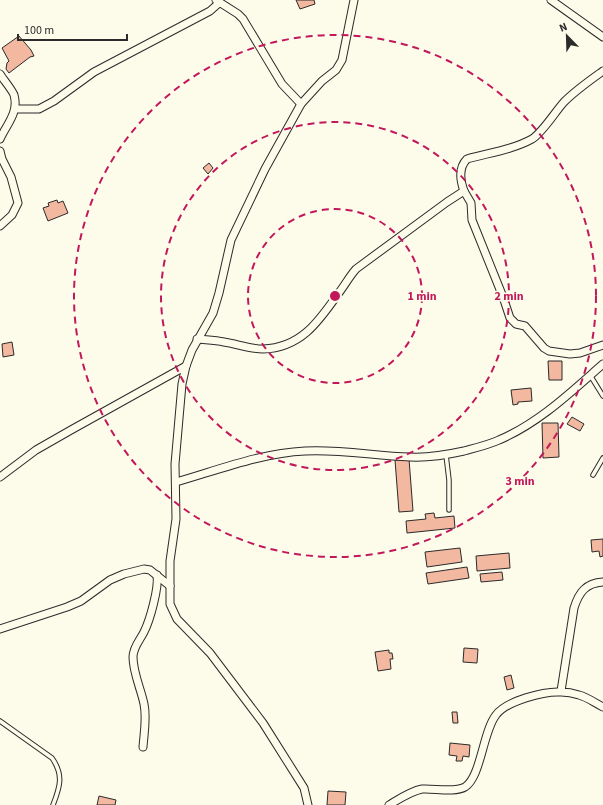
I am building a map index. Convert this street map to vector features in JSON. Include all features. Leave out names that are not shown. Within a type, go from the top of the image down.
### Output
[{"type":"street","points":[[308,805],[304,788],[263,723],[210,652],[177,619],[170,604],[170,561],[176,520],[175,464],[182,384],[186,366],[197,340],[213,313],[231,240],[265,169],[301,104],[322,81],[336,70],[342,60],[354,0]]},
{"type":"street","points":[[551,0],[603,37]]},
{"type":"street","points":[[16,109],[39,109],[54,101],[94,72],[210,11],[218,2],[238,14],[243,19],[282,84],[301,104]]},
{"type":"street","points":[[603,71],[573,93],[532,139],[511,147],[467,159],[462,165],[460,172],[464,191],[471,203],[472,220],[510,318],[516,324],[525,326],[544,348],[549,351],[570,354],[580,353],[603,345]]},
{"type":"street","points":[[0,74],[14,94],[16,109],[0,139]]},
{"type":"street","points":[[0,151],[2,159],[11,177],[18,203],[12,215],[0,226]]},
{"type":"street","points":[[197,340],[223,341],[263,349],[290,343],[303,337],[317,322],[339,293],[349,276],[356,269],[464,191]]},
{"type":"street","points":[[176,482],[248,460],[282,453],[305,451],[346,452],[412,458],[446,455],[498,441],[522,429],[558,403],[603,364]]},
{"type":"street","points":[[0,477],[36,450],[186,366]]},
{"type":"street","points":[[0,629],[81,601],[110,580],[124,574],[144,569],[150,570],[170,586]]},
{"type":"street","points":[[143,747],[145,722],[144,706],[135,674],[133,656],[136,646],[149,620],[157,585],[157,575]]},
{"type":"street","points":[[561,692],[574,608],[577,598],[586,587],[595,582],[603,582]]},
{"type":"street","points":[[389,805],[421,789],[455,789],[466,786],[474,776],[485,740],[496,714],[516,701],[546,693],[561,692],[581,695],[603,708]]},
{"type":"lane","points":[[590,376],[603,396]]},
{"type":"lane","points":[[446,455],[449,480],[449,510]]},
{"type":"lane","points":[[593,475],[603,458]]},
{"type":"lane","points":[[0,720],[52,758],[58,767],[60,782],[53,805]]},
{"type":"building","points":[[296,0],[314,0],[315,4],[300,9]]},
{"type":"building","points":[[19,36],[34,56],[30,57],[9,73],[6,69],[9,61],[2,48]]},
{"type":"building","points":[[209,163],[213,168],[208,174],[203,168]]},
{"type":"building","points":[[57,200],[58,203],[63,201],[68,213],[48,221],[43,208],[49,206],[48,203]]},
{"type":"building","points":[[12,342],[14,355],[3,357],[2,344]]},
{"type":"building","points":[[548,361],[562,361],[562,380],[549,380]]},
{"type":"building","points":[[531,388],[532,401],[518,402],[518,404],[513,405],[511,390]]},
{"type":"building","points":[[572,417],[584,424],[580,431],[567,424]]},
{"type":"building","points":[[542,423],[558,423],[559,457],[543,458]]},
{"type":"building","points":[[409,459],[413,511],[399,512],[395,460]]},
{"type":"building","points":[[434,513],[435,518],[454,516],[455,528],[407,533],[406,521],[426,519],[425,514]]},
{"type":"building","points":[[603,539],[603,556],[600,557],[599,551],[592,552],[591,540]]},
{"type":"building","points":[[460,548],[462,562],[427,567],[425,552]]},
{"type":"building","points":[[509,553],[510,568],[477,571],[476,556]]},
{"type":"building","points":[[467,567],[469,578],[428,584],[426,573]]},
{"type":"building","points":[[502,572],[503,580],[481,582],[480,574]]},
{"type":"building","points":[[464,648],[478,649],[477,663],[463,662]]},
{"type":"building","points":[[389,650],[389,653],[392,653],[393,659],[390,659],[391,669],[378,671],[375,652]]},
{"type":"building","points":[[511,675],[514,688],[507,690],[504,677]]},
{"type":"building","points":[[452,712],[457,712],[458,723],[453,723]]},
{"type":"building","points":[[450,743],[470,745],[469,757],[463,756],[462,761],[456,761],[457,756],[449,755]]},
{"type":"building","points":[[328,791],[346,792],[345,805],[327,805]]},
{"type":"building","points":[[99,796],[116,800],[115,805],[97,805]]}]
